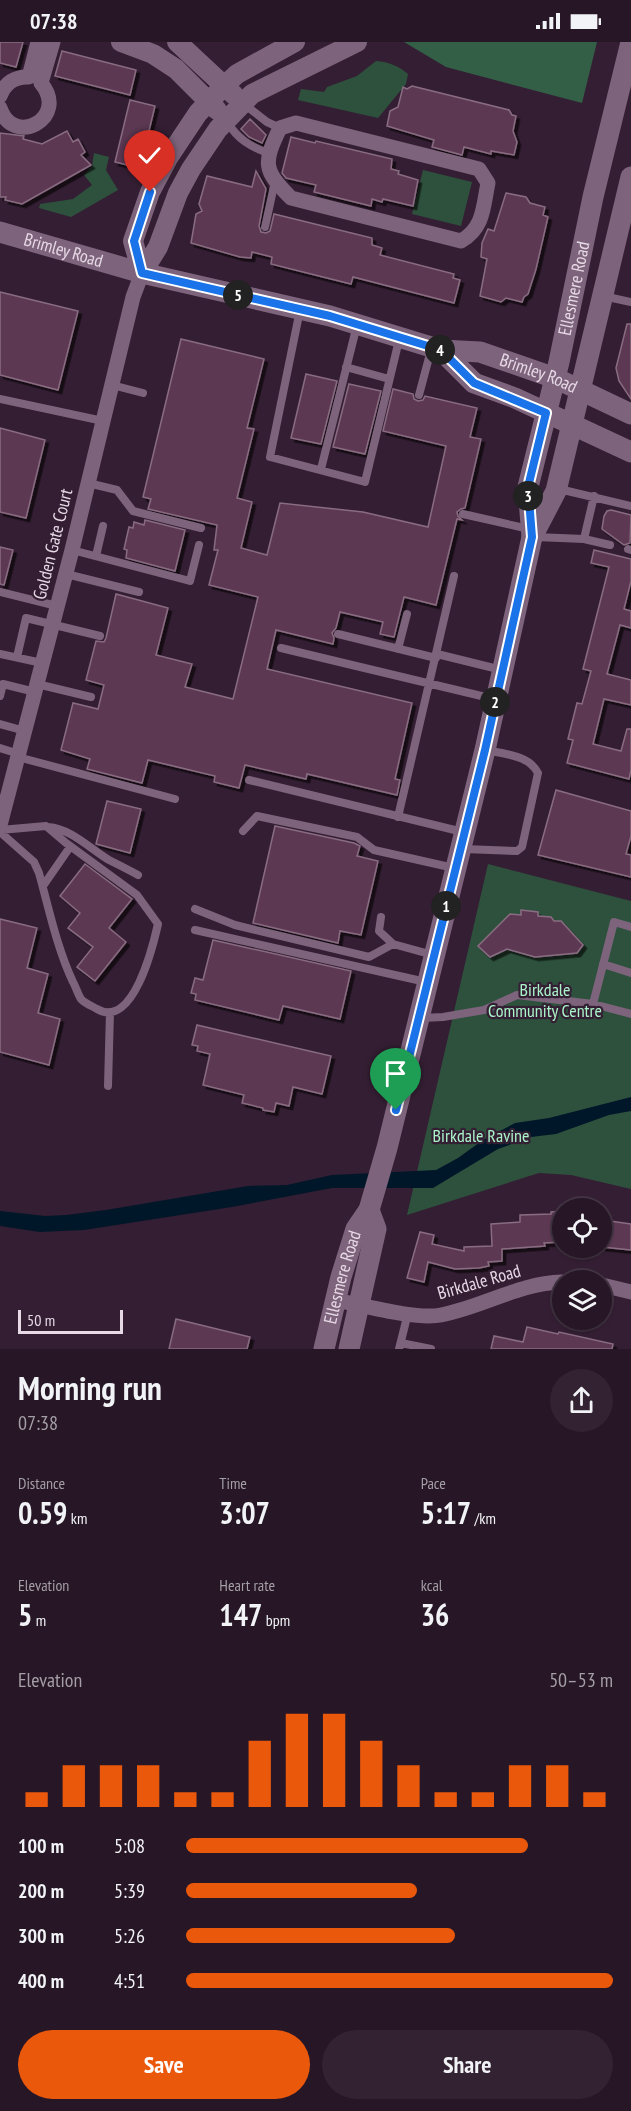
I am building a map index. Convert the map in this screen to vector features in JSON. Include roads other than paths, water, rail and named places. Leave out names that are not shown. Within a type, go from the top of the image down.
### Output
[{"type":"main road","name":"Ellesmere Road","points":[[324,1349],[335,1300],[356,1229],[369,1210],[387,1148],[485,750],[531,533],[528,487],[555,378],[593,197],[631,42]]},
{"type":"main road","name":"Ellesmere Road","points":[[531,533],[557,489],[631,177]]},
{"type":"main road","name":"Brimley Road","points":[[0,232],[142,273],[300,309],[436,349],[480,352],[555,378],[631,414]]},
{"type":"main road","name":"Brimley Road","points":[[436,349],[474,383],[631,452]]},
{"type":"main road","name":"Ellesmere Road","points":[[349,1349],[376,1229],[369,1210]]},
{"type":"street","points":[[0,96],[11,80],[29,77],[38,42]]},
{"type":"street","points":[[0,108],[4,118],[21,127],[33,126],[44,118],[49,107],[49,97],[40,83],[52,42]]},
{"type":"street","points":[[177,42],[184,46],[224,86],[235,111]]},
{"type":"street","points":[[142,273],[134,241],[150,192],[168,158],[209,100],[237,74],[295,42]]},
{"type":"street","points":[[142,273],[158,247],[178,193],[218,129],[252,93],[357,42]]},
{"type":"street","points":[[129,43],[153,54],[176,69],[209,100],[235,111]]},
{"type":"street","points":[[296,123],[479,169],[488,183],[479,224],[473,234],[461,240],[291,198],[275,181],[269,168],[268,153],[280,128],[296,123]]},
{"type":"street","name":"Golden Gate Court","points":[[0,825],[3,800],[19,755],[72,550],[133,297],[142,273]]},
{"type":"street","name":"Birkdale Road","points":[[335,1300],[408,1314],[439,1315],[552,1282]]},
{"type":"street","points":[[612,1287],[631,1292]]},
{"type":"lane","points":[[268,153],[243,142],[234,133],[235,111],[280,128]]},
{"type":"lane","points":[[265,227],[275,181]]},
{"type":"lane","points":[[602,295],[631,302]]},
{"type":"lane","points":[[300,309],[270,457],[365,482],[400,337]]},
{"type":"lane","points":[[321,469],[357,325]]},
{"type":"lane","points":[[419,395],[436,349]]},
{"type":"lane","points":[[346,367],[389,379]]},
{"type":"lane","points":[[112,385],[143,393]]},
{"type":"lane","points":[[0,399],[103,421]]},
{"type":"lane","points":[[88,483],[117,490],[133,511],[201,528]]},
{"type":"lane","points":[[557,489],[631,506],[628,514]]},
{"type":"lane","points":[[584,539],[594,496]]},
{"type":"lane","points":[[463,514],[531,533],[584,539],[610,545]]},
{"type":"lane","points":[[96,556],[103,526]]},
{"type":"lane","points":[[72,550],[190,581],[198,544]]},
{"type":"lane","points":[[66,574],[139,592]]},
{"type":"lane","points":[[398,817],[454,576]]},
{"type":"lane","points":[[0,592],[57,606]]},
{"type":"lane","points":[[398,649],[407,614]]},
{"type":"lane","points":[[17,657],[26,618],[100,636]]},
{"type":"lane","points":[[338,634],[502,670]]},
{"type":"lane","points":[[281,648],[496,699]]},
{"type":"lane","points":[[0,654],[42,663]]},
{"type":"lane","points":[[0,696],[3,684],[91,697]]},
{"type":"lane","points":[[0,724],[25,731]]},
{"type":"lane","points":[[0,748],[175,799]]},
{"type":"lane","points":[[243,831],[257,816],[357,837],[374,850],[517,851],[522,847],[538,773],[534,765],[516,756],[485,750]]},
{"type":"lane","points":[[249,780],[398,817],[460,850]]},
{"type":"lane","points":[[0,831],[34,862],[67,968],[81,1000],[101,1011],[122,1008],[131,998],[152,953],[158,924],[137,895],[70,847],[46,826]]},
{"type":"lane","points":[[0,831],[57,827],[138,875]]},
{"type":"lane","points":[[43,886],[70,847]]},
{"type":"lane","points":[[195,909],[235,925],[369,957],[393,944]]},
{"type":"lane","points":[[381,917],[379,932],[393,944],[434,956]]},
{"type":"lane","points":[[593,1004],[614,922],[631,927]]},
{"type":"lane","points":[[195,930],[427,982]]},
{"type":"lane","points":[[603,964],[631,973]]},
{"type":"lane","points":[[418,1018],[443,1017],[484,1010],[518,995],[593,1004],[631,1014]]},
{"type":"lane","points":[[108,1086],[110,1011]]},
{"type":"lane","points":[[408,1314],[400,1346],[431,1349]]},
{"type":"water","points":[[631,1097],[631,1111],[609,1115],[556,1134],[531,1137],[498,1149],[433,1188],[332,1188],[232,1207],[84,1230],[40,1232],[0,1226],[0,1211],[45,1216],[66,1215],[248,1186],[287,1185],[332,1175],[436,1170],[515,1123],[549,1118]]},
{"type":"park label","name":"Birkdale Community Centre","points":[[545,1000]]},
{"type":"park label","name":"Birkdale Ravine","points":[[481,1136]]}]
